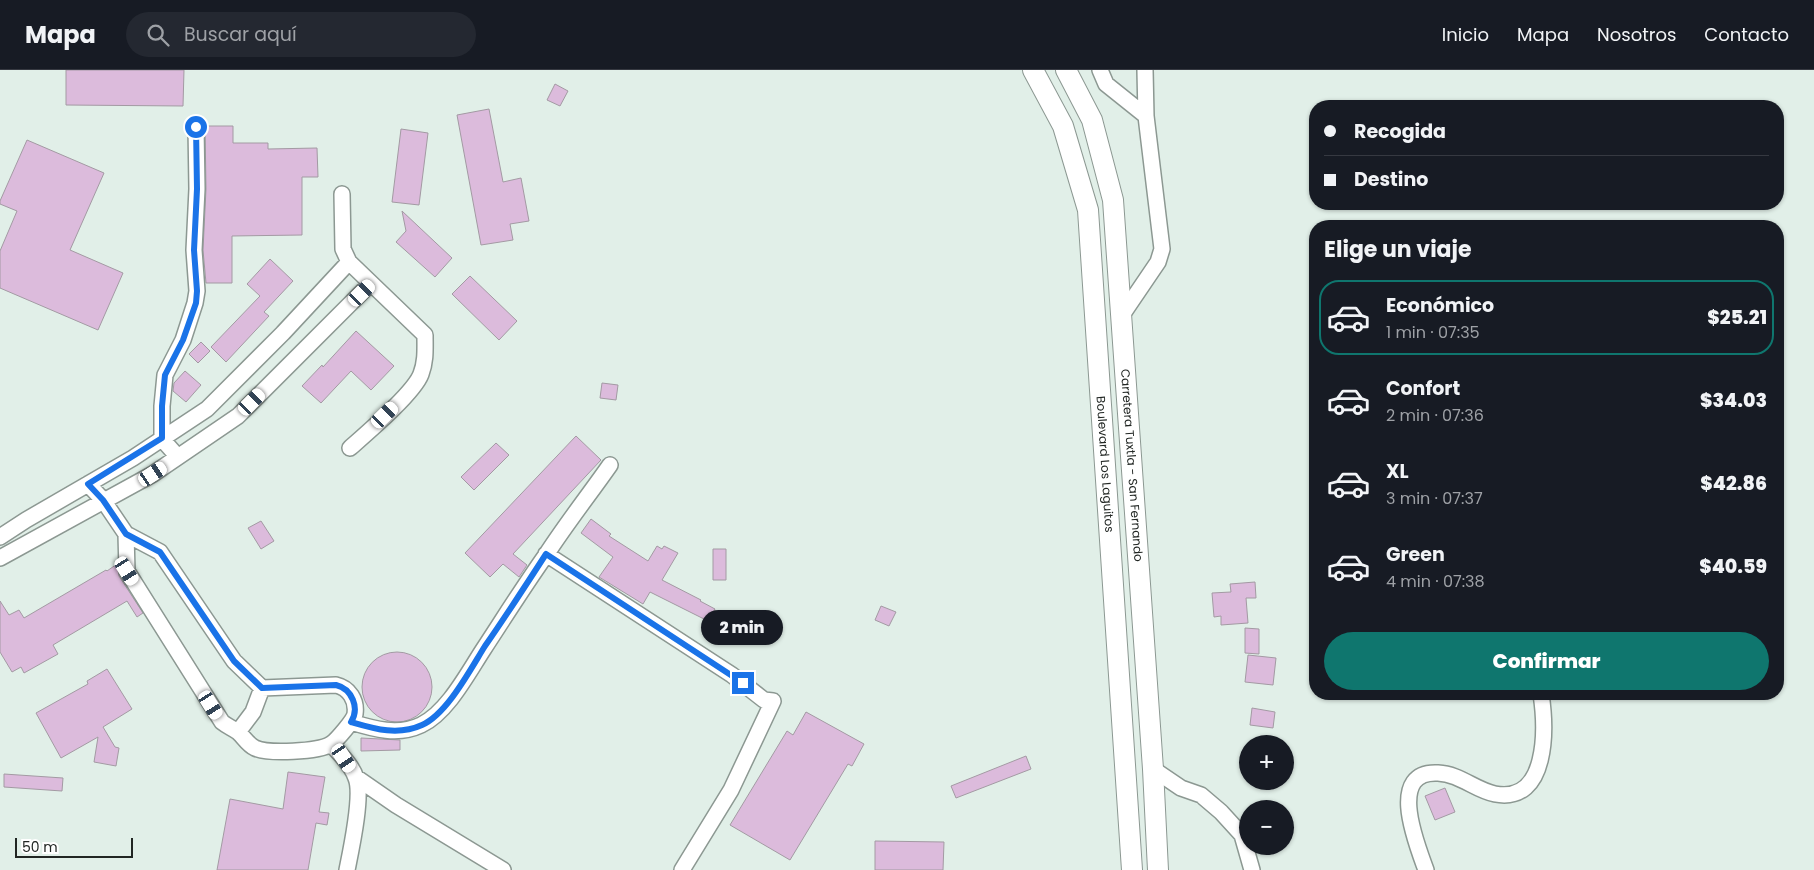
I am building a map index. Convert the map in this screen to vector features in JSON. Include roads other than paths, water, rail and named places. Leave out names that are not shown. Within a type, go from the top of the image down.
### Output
[{"type":"main road","name":"Boulevard Los Laguitos","points":[[1033,70],[1063,126],[1088,210],[1132,870]]},
{"type":"main road","name":"Carretera Tuxtla - San Fernando","points":[[1066,70],[1092,120],[1112,200],[1153,769],[1158,870]]},
{"type":"street","points":[[1100,70],[1106,84],[1146,116]]},
{"type":"street","points":[[1120,318],[1158,262],[1162,249],[1146,116],[1145,70]]},
{"type":"street","points":[[178,457],[162,438],[162,406],[165,375],[183,340],[196,303],[194,250],[197,189],[196,127]]},
{"type":"street","points":[[342,194],[343,248],[349,262],[424,335],[426,357],[420,376],[408,393],[350,448]]},
{"type":"street","points":[[0,537],[207,409],[284,333],[349,262]]},
{"type":"street","points":[[0,558],[153,474],[238,416],[371,283]]},
{"type":"street","points":[[351,722],[391,731],[407,730],[422,725],[434,718],[456,691],[546,554],[610,465]]},
{"type":"street","points":[[88,484],[103,500],[126,534],[160,552],[234,661],[262,688],[336,685],[347,689],[352,696],[355,714],[351,722],[331,744],[311,750],[273,751],[255,748],[245,741],[238,732],[222,722],[127,571],[126,534]]},
{"type":"street","points":[[546,554],[732,675],[764,700],[773,701],[731,790],[682,870]]},
{"type":"street","points":[[238,732],[253,712],[262,688]]},
{"type":"street","points":[[1426,870],[1409,818],[1409,792],[1413,782],[1422,775],[1438,773],[1463,779],[1479,789],[1497,794],[1507,794],[1525,788],[1533,780],[1540,766],[1544,716],[1542,700]]},
{"type":"street","points":[[331,744],[344,758],[357,778],[503,870]]},
{"type":"street","points":[[1153,769],[1181,788],[1200,795],[1221,812],[1242,835],[1252,870]]},
{"type":"street","points":[[347,870],[355,822],[358,794],[357,778]]}]
